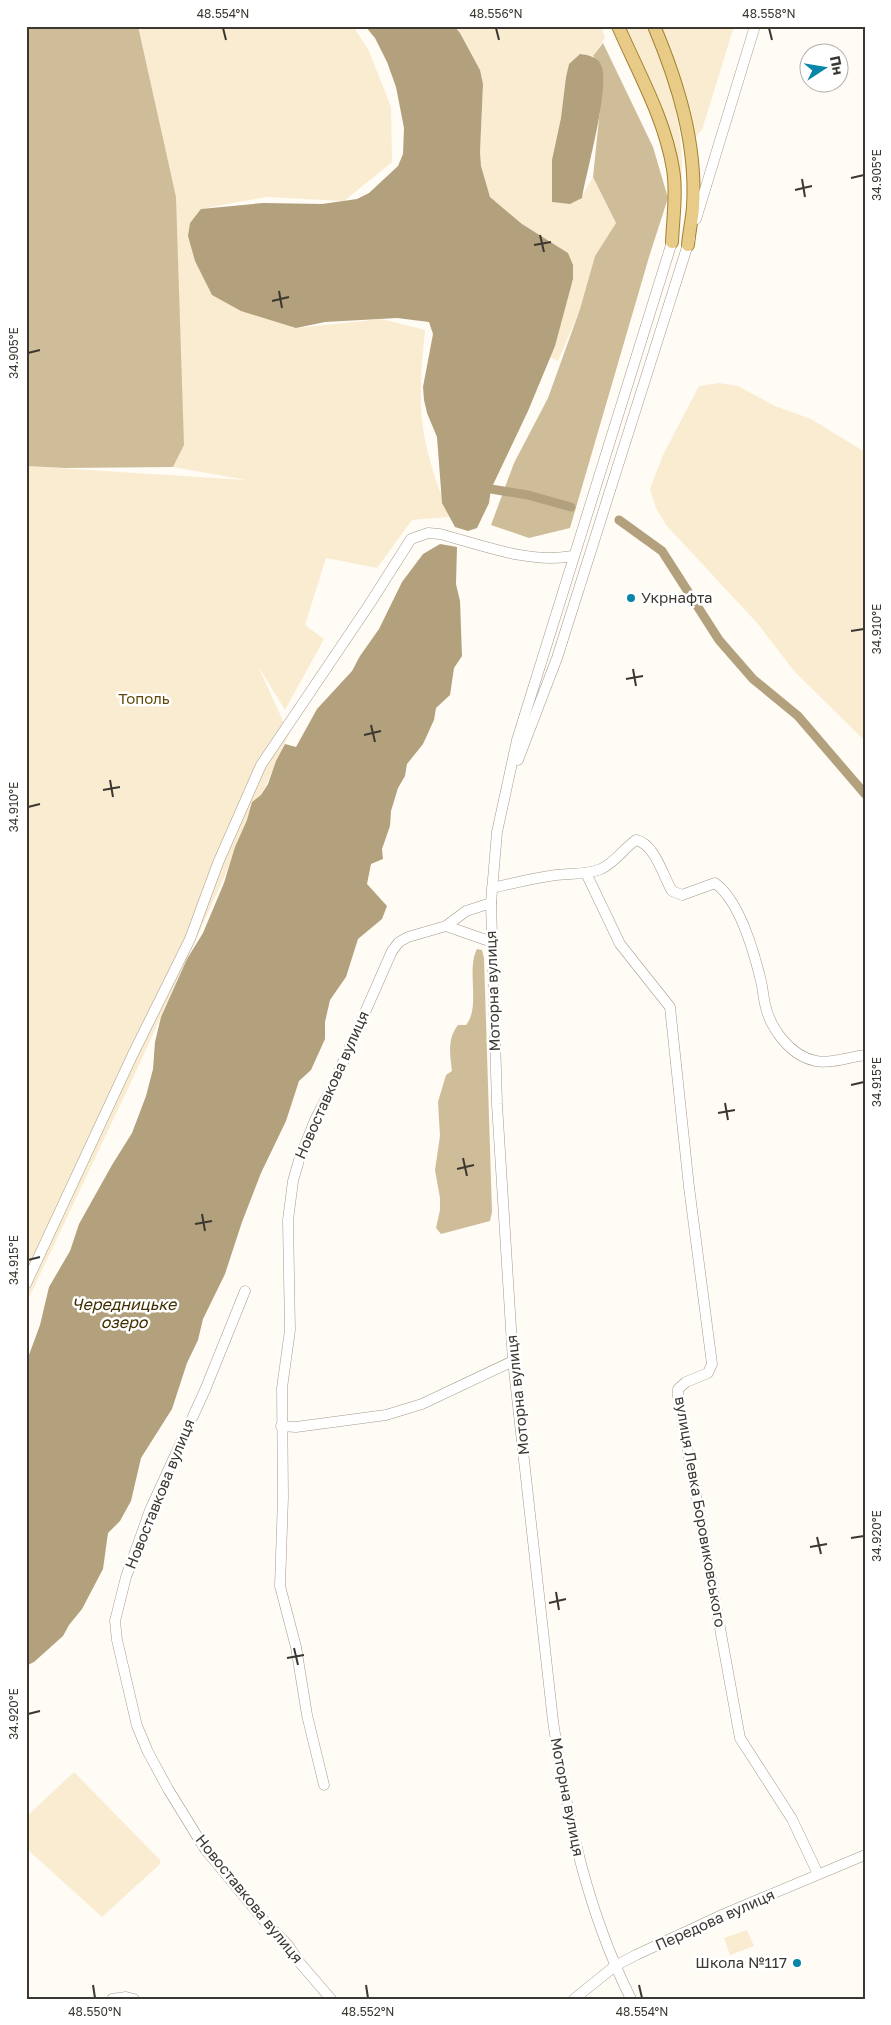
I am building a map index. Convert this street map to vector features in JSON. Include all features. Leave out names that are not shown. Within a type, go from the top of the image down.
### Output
[{"type":"main road","points":[[618,26],[667,141],[673,170],[675,198],[672,242]]},
{"type":"main road","points":[[654,26],[676,84],[685,118],[691,158],[693,206],[688,245]]},
{"type":"main road","points":[[672,242],[685,202],[691,158]]},
{"type":"street","points":[[510,780],[557,658],[688,245],[755,26]]},
{"type":"street","points":[[510,780],[518,740],[573,556],[672,242]]},
{"type":"street","points":[[629,379],[644,384]]},
{"type":"street","points":[[26,1284],[132,1054],[190,939],[218,863],[261,764],[369,605],[411,539],[428,533],[440,534],[529,557],[573,556]]},
{"type":"street","name":"Моторна вулиця","points":[[510,780],[497,832],[491,904],[497,1104],[513,1361],[561,1779],[573,1836],[594,1913],[615,1966],[631,1999]]},
{"type":"street","points":[[492,888],[557,874],[586,873],[600,870],[612,863],[626,847],[636,840],[641,841],[651,849],[667,883],[676,893],[682,895],[712,883],[717,884],[732,899],[741,919],[761,982],[765,1006],[776,1032],[784,1040],[802,1055],[814,1061],[822,1062],[865,1054]]},
{"type":"street","name":"вулиця Левка Боровиковського","points":[[586,873],[620,944],[670,1007],[689,1187],[712,1364],[708,1372],[686,1382],[678,1389],[678,1397],[740,1738],[792,1819],[818,1874]]},
{"type":"street","name":"Новоставкова вулиця","points":[[324,1785],[307,1714],[296,1648],[280,1586],[282,1388],[290,1330],[288,1220],[293,1181],[315,1120],[333,1085],[392,951],[399,942],[408,936],[446,926],[466,911],[491,904]]},
{"type":"street","points":[[446,926],[492,942]]},
{"type":"street","name":"Новоставкова вулиця","points":[[245,1291],[205,1390],[158,1493],[126,1576],[115,1621],[117,1640],[137,1726],[148,1752],[168,1789],[205,1849],[266,1923],[288,1945],[300,1963],[331,1999]]},
{"type":"street","points":[[281,1426],[296,1427],[386,1415],[422,1404],[513,1361]]},
{"type":"street","name":"Передова вулиця","points":[[574,1999],[615,1966],[724,1914],[865,1854]]},
{"type":"street","points":[[112,1999],[126,1997],[134,1999]]},
{"type":"green space","name":"Тополь","points":[[138,26],[353,26],[369,51],[391,107],[392,162],[344,201],[266,197],[201,209],[296,328],[382,319],[425,330],[421,386],[424,432],[432,469],[449,517],[412,520],[377,568],[326,558],[305,625],[324,639],[285,710],[258,666],[289,734],[139,1065],[26,1304],[26,466],[246,480],[173,467],[184,444],[154,98]]},
{"type":"green space","points":[[454,26],[601,26],[605,38],[593,56],[580,54],[569,64],[552,202],[568,203],[578,199],[593,177],[616,223],[595,256],[580,309],[558,361],[550,357],[573,279],[568,253],[522,224],[490,197],[481,166],[480,152],[483,84],[480,70],[460,33]]},
{"type":"green space","points":[[624,26],[647,26],[671,89],[679,130],[682,174],[681,197]]},
{"type":"green space","points":[[661,26],[734,26],[702,130],[695,137],[685,90]]},
{"type":"green space","points":[[719,383],[738,386],[775,406],[811,419],[865,452],[865,741],[794,671],[758,624],[666,525],[656,508],[650,489],[663,455],[699,386]]},
{"type":"green space","points":[[74,1772],[160,1860],[160,1864],[102,1917],[26,1848],[26,1817]]},
{"type":"green space","points":[[747,1930],[754,1946],[730,1955],[724,1938]]},
{"type":"shaded area","points":[[26,26],[138,26],[176,197],[184,445],[173,467],[64,468],[26,466]]},
{"type":"shaded area","points":[[603,43],[653,147],[668,198],[570,528],[529,538],[491,525],[514,463],[548,398],[580,309],[595,256],[616,223],[593,177],[601,99],[602,66],[593,56]]},
{"type":"shaded area","points":[[477,949],[482,950],[484,958],[492,1212],[490,1221],[441,1234],[436,1228],[440,1210],[435,1170],[440,1136],[438,1102],[446,1075],[452,1071],[450,1047],[452,1036],[458,1025],[466,1025],[470,1017],[473,999],[473,967]]},
{"type":"water","points":[[365,26],[454,26],[460,33],[480,70],[483,84],[480,152],[481,166],[490,197],[522,224],[568,253],[573,265],[573,279],[555,346],[528,411],[491,489],[489,503],[477,528],[468,531],[455,527],[442,503],[437,437],[427,413],[423,387],[433,334],[429,322],[397,318],[325,322],[296,328],[241,311],[212,295],[195,261],[188,236],[190,223],[201,209],[263,203],[322,204],[357,199],[369,193],[398,166],[403,154],[404,128],[396,87],[387,62],[375,38]]},
{"type":"water","points":[[580,54],[590,56],[601,64],[603,94],[600,112],[582,198],[570,204],[552,202],[552,160],[561,118],[566,77],[569,64]]},
{"type":"water","name":"Чередницьке озеро","points":[[440,544],[457,547],[456,584],[460,601],[462,656],[454,668],[450,695],[436,708],[434,720],[423,744],[407,764],[405,776],[398,788],[391,811],[390,826],[382,849],[383,859],[371,864],[367,884],[387,906],[382,919],[358,939],[346,977],[330,1000],[325,1022],[325,1039],[311,1070],[299,1081],[286,1121],[261,1173],[242,1222],[225,1274],[203,1319],[198,1340],[187,1363],[172,1409],[141,1458],[131,1501],[120,1521],[108,1533],[103,1569],[82,1609],[63,1636],[34,1662],[26,1666],[26,1363],[40,1325],[49,1287],[70,1251],[79,1224],[132,1133],[146,1096],[153,1069],[155,1042],[161,1017],[187,959],[203,933],[224,883],[252,802],[261,795],[268,784],[276,761],[285,744],[296,747],[317,709],[352,671],[379,629],[402,582],[423,554]]},
{"type":"waterway","points":[[491,489],[528,495],[571,507]]},
{"type":"waterway","points":[[619,520],[662,551],[719,640],[753,679],[798,716],[865,794]]},
{"type":"place","name":"Укрнафта","points":[[631,598]]},
{"type":"place","name":"Школа №117","points":[[797,1963]]}]
